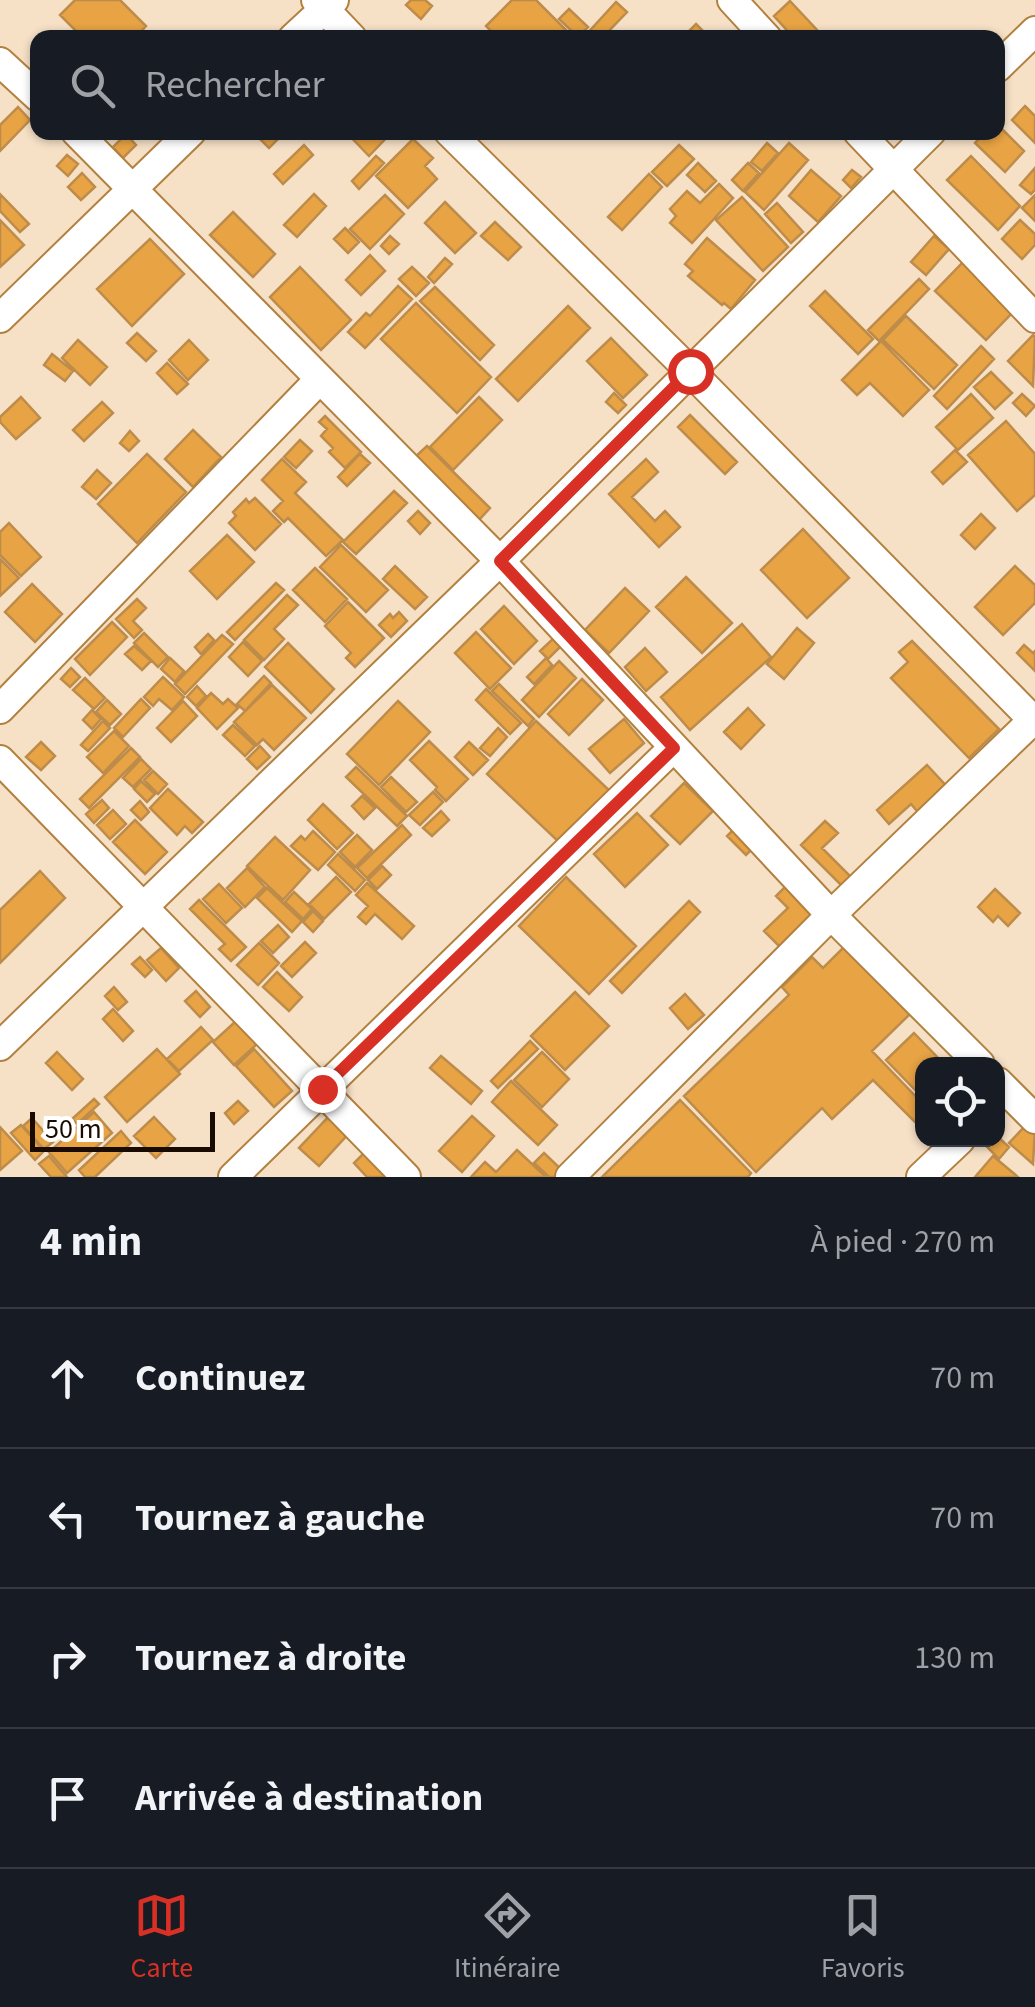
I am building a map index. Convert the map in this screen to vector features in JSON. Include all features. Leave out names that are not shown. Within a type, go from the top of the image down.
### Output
[{"type":"street","points":[[732,0],[760,30]]},
{"type":"street","points":[[301,30],[325,3],[346,30]]},
{"type":"street","points":[[1005,60],[1035,31]]},
{"type":"street","points":[[0,62],[30,90]]},
{"type":"street","points":[[84,140],[500,561],[830,915],[973,1057]]},
{"type":"street","points":[[0,318],[183,140]]},
{"type":"street","points":[[457,140],[1034,720],[830,915],[570,1177]]},
{"type":"street","points":[[866,140],[1035,318]]},
{"type":"street","points":[[0,1046],[500,561],[922,140]]},
{"type":"street","points":[[0,709],[319,380]]},
{"type":"street","points":[[233,1177],[674,748]]},
{"type":"street","points":[[0,760],[406,1177]]},
{"type":"street","points":[[1005,1096],[1035,1119]]},
{"type":"street","points":[[920,1177],[952,1147]]},
{"type":"building","points":[[75,0],[120,0],[146,26],[142,30],[75,30],[60,15]]},
{"type":"building","points":[[411,0],[425,0],[432,6],[421,19],[406,5]]},
{"type":"building","points":[[512,0],[536,0],[566,30],[490,30],[486,26]]},
{"type":"building","points":[[790,1],[817,30],[787,30],[774,16]]},
{"type":"building","points":[[616,2],[627,12],[610,30],[590,30]]},
{"type":"building","points":[[569,9],[588,27],[571,30],[559,19]]},
{"type":"building","points":[[1025,106],[1035,116],[1035,143],[1012,120]]},
{"type":"building","points":[[18,107],[30,120],[0,151],[0,125]]},
{"type":"building","points":[[1005,132],[1024,151],[1005,172],[975,143],[1005,140]]},
{"type":"building","points":[[120,140],[131,140],[136,145],[123,158],[113,147]]},
{"type":"building","points":[[261,140],[277,140],[269,148]]},
{"type":"building","points":[[354,140],[384,140],[369,156]]},
{"type":"building","points":[[414,140],[433,158],[425,166],[437,179],[408,208],[376,176]]},
{"type":"building","points":[[767,143],[778,153],[762,171],[751,162]]},
{"type":"building","points":[[789,143],[808,160],[764,210],[745,192]]},
{"type":"building","points":[[304,145],[313,155],[283,184],[274,174]]},
{"type":"building","points":[[679,145],[694,159],[667,186],[652,172]]},
{"type":"building","points":[[67,155],[78,164],[68,176],[57,166]]},
{"type":"building","points":[[376,156],[384,163],[359,189],[352,181]]},
{"type":"building","points":[[971,156],[1020,206],[998,230],[947,180]]},
{"type":"building","points":[[698,163],[716,181],[705,192],[687,175]]},
{"type":"building","points":[[748,163],[759,173],[743,191],[732,180]]},
{"type":"building","points":[[1035,168],[1035,190],[1031,194],[1020,185]]},
{"type":"building","points":[[811,170],[841,196],[818,222],[789,196]]},
{"type":"building","points":[[852,170],[861,177],[851,188],[843,180]]},
{"type":"building","points":[[82,173],[95,187],[81,200],[68,187]]},
{"type":"building","points":[[649,174],[662,187],[622,230],[608,217]]},
{"type":"building","points":[[719,184],[733,198],[692,243],[670,223],[676,216],[670,209],[687,191],[700,203]]},
{"type":"building","points":[[0,194],[29,224],[20,232],[0,211]]},
{"type":"building","points":[[314,194],[326,206],[297,237],[284,225]]},
{"type":"building","points":[[385,195],[404,214],[370,249],[350,229]]},
{"type":"building","points":[[1035,195],[1035,221],[1022,208]]},
{"type":"building","points":[[742,197],[788,247],[763,271],[716,220]]},
{"type":"building","points":[[445,202],[476,233],[455,253],[425,223]]},
{"type":"building","points":[[777,203],[803,232],[791,243],[765,214]]},
{"type":"building","points":[[233,212],[275,254],[253,277],[210,235]]},
{"type":"building","points":[[0,220],[24,245],[0,267]]},
{"type":"building","points":[[1020,220],[1035,234],[1035,245],[1022,259],[1002,239]]},
{"type":"building","points":[[495,222],[521,247],[508,260],[481,236]]},
{"type":"building","points":[[345,228],[359,242],[348,253],[334,239]]},
{"type":"building","points":[[390,236],[399,244],[389,254],[381,246]]},
{"type":"building","points":[[934,236],[949,249],[926,275],[911,262]]},
{"type":"building","points":[[707,238],[755,280],[731,309],[688,276],[693,271],[685,264]]},
{"type":"building","points":[[150,239],[184,274],[132,326],[97,289]]},
{"type":"building","points":[[370,255],[385,271],[361,295],[346,280]]},
{"type":"building","points":[[445,258],[452,264],[434,283],[428,277]]},
{"type":"building","points":[[965,260],[1015,310],[986,340],[935,291]]},
{"type":"building","points":[[300,267],[351,320],[321,350],[270,297]]},
{"type":"building","points":[[412,267],[429,283],[416,296],[399,279]]},
{"type":"building","points":[[919,279],[929,289],[879,341],[868,330]]},
{"type":"building","points":[[398,286],[412,299],[365,348],[348,332],[366,313],[370,316]]},
{"type":"building","points":[[435,287],[494,345],[480,360],[420,301]]},
{"type":"building","points":[[825,291],[873,339],[858,354],[810,306]]},
{"type":"building","points":[[416,303],[491,377],[457,413],[381,339]]},
{"type":"building","points":[[568,306],[590,328],[518,401],[496,379]]},
{"type":"building","points":[[906,316],[957,365],[934,389],[883,340]]},
{"type":"building","points":[[137,333],[156,351],[146,361],[127,343]]},
{"type":"building","points":[[1035,337],[1033,386],[1008,361]]},
{"type":"building","points":[[611,338],[647,375],[623,398],[587,361]]},
{"type":"building","points":[[78,340],[107,367],[90,385],[62,358]]},
{"type":"building","points":[[189,340],[208,360],[188,380],[169,360]]},
{"type":"building","points":[[881,341],[929,390],[903,416],[870,383],[857,395],[842,380]]},
{"type":"building","points":[[981,346],[994,359],[947,409],[934,396]]},
{"type":"building","points":[[52,354],[73,371],[65,381],[44,365]]},
{"type":"building","points":[[167,363],[188,384],[177,394],[157,373]]},
{"type":"building","points":[[991,372],[1012,393],[995,409],[974,387]]},
{"type":"building","points":[[614,393],[626,405],[618,413],[606,402]]},
{"type":"building","points":[[971,394],[993,418],[958,450],[936,427]]},
{"type":"building","points":[[1022,394],[1035,406],[1026,416],[1013,403]]},
{"type":"building","points":[[21,397],[40,418],[16,439],[0,417]]},
{"type":"building","points":[[479,397],[502,420],[453,470],[430,447]]},
{"type":"building","points":[[102,402],[113,413],[84,441],[73,430]]},
{"type":"building","points":[[690,415],[737,462],[725,474],[678,427]]},
{"type":"building","points":[[325,416],[361,452],[345,468],[329,452],[333,448],[321,436],[327,429],[319,422]]},
{"type":"building","points":[[1006,421],[1035,454],[1035,495],[1017,511],[968,455]]},
{"type":"building","points":[[193,430],[221,457],[193,487],[165,459]]},
{"type":"building","points":[[130,431],[139,441],[129,451],[120,443]]},
{"type":"building","points":[[300,440],[312,451],[296,468],[284,457]]},
{"type":"building","points":[[427,446],[490,508],[479,520],[415,457]]},
{"type":"building","points":[[955,450],[967,462],[943,484],[932,472]]},
{"type":"building","points":[[147,454],[186,492],[137,543],[98,504]]},
{"type":"building","points":[[360,454],[370,463],[347,486],[338,477]]},
{"type":"building","points":[[282,459],[306,482],[295,493],[343,540],[326,556],[288,518],[284,522],[273,511],[283,501],[262,480]]},
{"type":"building","points":[[646,459],[658,472],[632,497],[655,521],[665,511],[680,527],[659,547],[609,494]]},
{"type":"building","points":[[97,470],[111,483],[96,499],[82,487]]},
{"type":"building","points":[[394,491],[407,503],[356,554],[343,542]]},
{"type":"building","points":[[255,498],[281,524],[255,550],[229,523],[236,516],[233,512],[246,499],[249,503]]},
{"type":"building","points":[[418,511],[430,523],[420,534],[408,521]]},
{"type":"building","points":[[981,514],[995,528],[975,549],[961,535]]},
{"type":"building","points":[[9,523],[41,557],[21,576],[0,555],[0,532]]},
{"type":"building","points":[[803,529],[849,578],[807,618],[761,570]]},
{"type":"building","points":[[227,535],[254,562],[217,599],[190,571]]},
{"type":"building","points":[[341,545],[388,590],[366,612],[320,567]]},
{"type":"building","points":[[0,559],[19,578],[0,596]]},
{"type":"building","points":[[395,566],[427,597],[415,609],[383,579]]},
{"type":"building","points":[[1015,566],[1035,585],[1035,603],[1003,635],[975,607]]},
{"type":"building","points":[[315,568],[347,599],[325,622],[293,590]]},
{"type":"building","points":[[686,577],[732,623],[702,653],[656,607]]},
{"type":"building","points":[[276,583],[284,590],[235,640],[227,632]]},
{"type":"building","points":[[32,584],[62,614],[35,642],[5,612]]},
{"type":"building","points":[[625,588],[649,611],[609,653],[585,630]]},
{"type":"building","points":[[287,595],[298,605],[274,629],[284,639],[264,660],[244,640]]},
{"type":"building","points":[[137,599],[146,608],[133,621],[142,630],[134,638],[116,619]]},
{"type":"building","points":[[348,602],[384,638],[355,667],[346,658],[351,653],[325,626]]},
{"type":"building","points":[[504,606],[537,641],[514,664],[481,629]]},
{"type":"building","points":[[399,612],[407,621],[391,637],[379,625],[390,614],[393,618]]},
{"type":"building","points":[[112,622],[127,637],[90,675],[75,659]]},
{"type":"building","points":[[742,624],[771,657],[690,730],[661,697]]},
{"type":"building","points":[[797,628],[814,643],[784,679],[767,664]]},
{"type":"building","points":[[476,632],[511,668],[490,689],[455,653]]},
{"type":"building","points":[[144,633],[168,657],[158,667],[134,643]]},
{"type":"building","points":[[208,634],[214,640],[201,654],[195,647]]},
{"type":"building","points":[[222,635],[233,644],[185,694],[175,684]]},
{"type":"building","points":[[555,637],[563,644],[548,659],[540,651]]},
{"type":"building","points":[[912,641],[999,729],[969,758],[891,678],[908,662],[899,652]]},
{"type":"building","points":[[243,642],[262,661],[248,676],[229,657]]},
{"type":"building","points":[[288,643],[334,689],[311,713],[265,667]]},
{"type":"building","points":[[1024,645],[1035,651],[1035,671],[1017,653]]},
{"type":"building","points":[[134,646],[151,661],[142,670],[125,654]]},
{"type":"building","points":[[645,648],[667,672],[646,691],[625,667]]},
{"type":"building","points":[[170,658],[184,671],[175,682],[161,669]]},
{"type":"building","points":[[546,658],[552,665],[534,684],[527,677]]},
{"type":"building","points":[[559,661],[576,678],[539,717],[522,700]]},
{"type":"building","points":[[71,668],[80,677],[70,687],[61,679]]},
{"type":"building","points":[[264,676],[271,683],[245,711],[237,704]]},
{"type":"building","points":[[163,677],[184,697],[172,710],[159,699],[153,706],[144,697]]},
{"type":"building","points":[[85,678],[105,698],[94,709],[73,690]]},
{"type":"building","points":[[582,679],[603,700],[569,735],[548,714]]},
{"type":"building","points":[[499,684],[534,719],[528,726],[492,691]]},
{"type":"building","points":[[272,685],[306,718],[274,750],[263,739],[257,745],[234,722]]},
{"type":"building","points":[[197,686],[206,696],[196,706],[187,697]]},
{"type":"building","points":[[486,689],[521,723],[510,734],[476,700]]},
{"type":"building","points":[[211,693],[223,704],[228,699],[238,708],[217,729],[197,708]]},
{"type":"building","points":[[141,699],[150,708],[123,737],[114,728]]},
{"type":"building","points":[[107,700],[121,714],[110,725],[96,712]]},
{"type":"building","points":[[183,701],[197,716],[171,742],[157,728]]},
{"type":"building","points":[[398,701],[430,732],[379,785],[347,754]]},
{"type":"building","points":[[748,708],[764,725],[741,749],[724,732]]},
{"type":"building","points":[[92,710],[101,719],[92,729],[83,720]]},
{"type":"building","points":[[624,719],[644,743],[610,773],[589,749]]},
{"type":"building","points":[[103,721],[110,728],[88,751],[81,745]]},
{"type":"building","points":[[536,721],[611,792],[561,844],[487,774]]},
{"type":"building","points":[[233,725],[255,746],[245,756],[223,735]]},
{"type":"building","points":[[498,728],[507,737],[490,756],[480,748]]},
{"type":"building","points":[[114,731],[129,746],[103,773],[87,757]]},
{"type":"building","points":[[429,741],[468,779],[446,801],[410,760]]},
{"type":"building","points":[[41,742],[55,756],[41,770],[26,757]]},
{"type":"building","points":[[469,742],[488,760],[473,775],[455,757]]},
{"type":"building","points":[[260,746],[270,757],[257,769],[247,759]]},
{"type":"building","points":[[131,748],[140,757],[89,808],[80,799]]},
{"type":"building","points":[[141,759],[151,769],[133,787],[123,778]]},
{"type":"building","points":[[927,765],[951,791],[922,817],[911,804],[889,824],[877,810]]},
{"type":"building","points":[[356,767],[407,816],[397,826],[346,777]]},
{"type":"building","points":[[153,771],[167,784],[158,794],[144,780]]},
{"type":"building","points":[[391,777],[417,802],[406,812],[381,787]]},
{"type":"building","points":[[141,781],[155,794],[147,802],[134,789]]},
{"type":"building","points":[[684,783],[713,811],[680,844],[651,816]]},
{"type":"building","points":[[168,789],[203,822],[192,833],[185,826],[177,835],[150,808]]},
{"type":"building","points":[[433,792],[443,802],[420,825],[409,815]]},
{"type":"building","points":[[362,796],[375,808],[364,819],[352,806]]},
{"type":"building","points":[[102,800],[109,808],[94,823],[86,814]]},
{"type":"building","points":[[140,801],[149,812],[141,820],[131,810]]},
{"type":"building","points":[[323,804],[353,833],[337,849],[308,820]]},
{"type":"building","points":[[113,810],[126,824],[110,839],[97,825]]},
{"type":"building","points":[[441,811],[449,820],[432,836],[423,828]]},
{"type":"building","points":[[637,813],[668,845],[625,887],[594,854]]},
{"type":"building","points":[[135,820],[167,852],[145,874],[113,842]]},
{"type":"building","points":[[825,821],[838,833],[822,848],[853,879],[844,888],[801,845]]},
{"type":"building","points":[[402,825],[411,835],[367,878],[357,868]]},
{"type":"building","points":[[737,826],[756,845],[746,855],[727,836]]},
{"type":"building","points":[[313,831],[335,852],[318,870],[291,846]]},
{"type":"building","points":[[357,835],[372,850],[355,867],[340,852]]},
{"type":"building","points":[[275,837],[310,870],[283,900],[247,866]]},
{"type":"building","points":[[338,854],[365,880],[355,891],[328,865]]},
{"type":"building","points":[[382,866],[391,875],[377,889],[368,880]]},
{"type":"building","points":[[247,868],[265,887],[245,907],[227,888]]},
{"type":"building","points":[[40,871],[65,898],[0,963],[0,910]]},
{"type":"building","points":[[336,877],[351,892],[324,919],[309,904]]},
{"type":"building","points":[[566,877],[636,946],[589,994],[519,926]]},
{"type":"building","points":[[367,883],[414,926],[402,939],[375,914],[366,924],[358,917],[368,906],[356,895]]},
{"type":"building","points":[[219,884],[242,908],[226,923],[203,899]]},
{"type":"building","points":[[787,885],[815,914],[781,948],[764,931],[788,908],[776,896]]},
{"type":"building","points":[[267,888],[302,921],[292,932],[257,898]]},
{"type":"building","points":[[995,889],[1020,913],[1008,926],[998,916],[993,922],[978,907]]},
{"type":"building","points":[[294,892],[312,909],[303,919],[285,902]]},
{"type":"building","points":[[199,900],[246,947],[231,961],[219,949],[225,944],[190,909]]},
{"type":"building","points":[[689,901],[700,912],[622,993],[610,981]]},
{"type":"building","points":[[313,911],[323,921],[313,932],[303,922]]},
{"type":"building","points":[[278,925],[289,937],[273,953],[261,941]]},
{"type":"building","points":[[305,942],[316,953],[292,977],[281,966]]},
{"type":"building","points":[[259,943],[279,963],[258,985],[237,965]]},
{"type":"building","points":[[845,946],[910,1014],[872,1051],[915,1096],[915,1122],[873,1080],[832,1119],[822,1108],[756,1172],[684,1096],[789,995],[782,987],[812,957],[823,968]]},
{"type":"building","points":[[161,948],[179,968],[166,981],[147,960]]},
{"type":"building","points":[[140,957],[152,970],[145,977],[132,964]]},
{"type":"building","points":[[277,972],[302,997],[289,1011],[263,987]]},
{"type":"building","points":[[114,987],[127,1002],[118,1010],[105,996]]},
{"type":"building","points":[[196,991],[210,1007],[200,1017],[185,1001]]},
{"type":"building","points":[[575,992],[609,1026],[565,1070],[531,1036]]},
{"type":"building","points":[[685,994],[704,1015],[688,1029],[670,1008]]},
{"type":"building","points":[[113,1009],[133,1031],[123,1041],[103,1019]]},
{"type":"building","points":[[236,1021],[257,1044],[234,1065],[213,1042]]},
{"type":"building","points":[[201,1027],[213,1040],[179,1071],[167,1059]]},
{"type":"building","points":[[914,1033],[937,1057],[915,1057],[915,1090],[886,1060]]},
{"type":"building","points":[[530,1041],[538,1049],[498,1088],[491,1081]]},
{"type":"building","points":[[157,1049],[180,1074],[127,1122],[105,1097]]},
{"type":"building","points":[[254,1049],[292,1091],[274,1107],[236,1066]]},
{"type":"building","points":[[57,1052],[83,1079],[72,1090],[46,1063]]},
{"type":"building","points":[[542,1052],[569,1079],[542,1107],[514,1080]]},
{"type":"building","points":[[441,1056],[482,1091],[471,1104],[430,1068]]},
{"type":"building","points":[[511,1081],[557,1125],[538,1145],[492,1102]]},
{"type":"building","points":[[94,1099],[99,1104],[77,1124],[72,1119]]},
{"type":"building","points":[[680,1100],[751,1173],[748,1177],[602,1177]]},
{"type":"building","points":[[238,1101],[248,1111],[234,1124],[225,1113]]},
{"type":"building","points":[[94,1112],[112,1133],[67,1173],[49,1152]]},
{"type":"building","points":[[332,1113],[351,1131],[319,1166],[299,1148]]},
{"type":"building","points":[[472,1116],[494,1136],[462,1172],[439,1151]]},
{"type":"building","points":[[154,1117],[175,1139],[156,1158],[134,1136]]},
{"type":"building","points":[[32,1118],[53,1142],[44,1149],[23,1126]]},
{"type":"building","points":[[1028,1123],[1035,1129],[1033,1164],[1009,1143]]},
{"type":"building","points":[[21,1125],[44,1151],[35,1160],[11,1133]]},
{"type":"building","points":[[0,1127],[22,1151],[0,1170]]},
{"type":"building","points":[[121,1131],[131,1143],[95,1177],[85,1177],[79,1170]]},
{"type":"building","points":[[1005,1143],[1009,1147],[999,1159],[987,1147],[1005,1147]]},
{"type":"building","points":[[368,1149],[395,1177],[367,1177],[354,1163]]},
{"type":"building","points":[[517,1150],[546,1177],[471,1177],[485,1162],[496,1172]]},
{"type":"building","points":[[544,1153],[564,1172],[560,1177],[549,1177],[534,1163]]},
{"type":"building","points":[[49,1156],[67,1177],[51,1177],[39,1164]]},
{"type":"building","points":[[993,1156],[1018,1177],[975,1177]]},
{"type":"route","points":[[322,1089],[674,748],[500,561],[690,371]]}]
